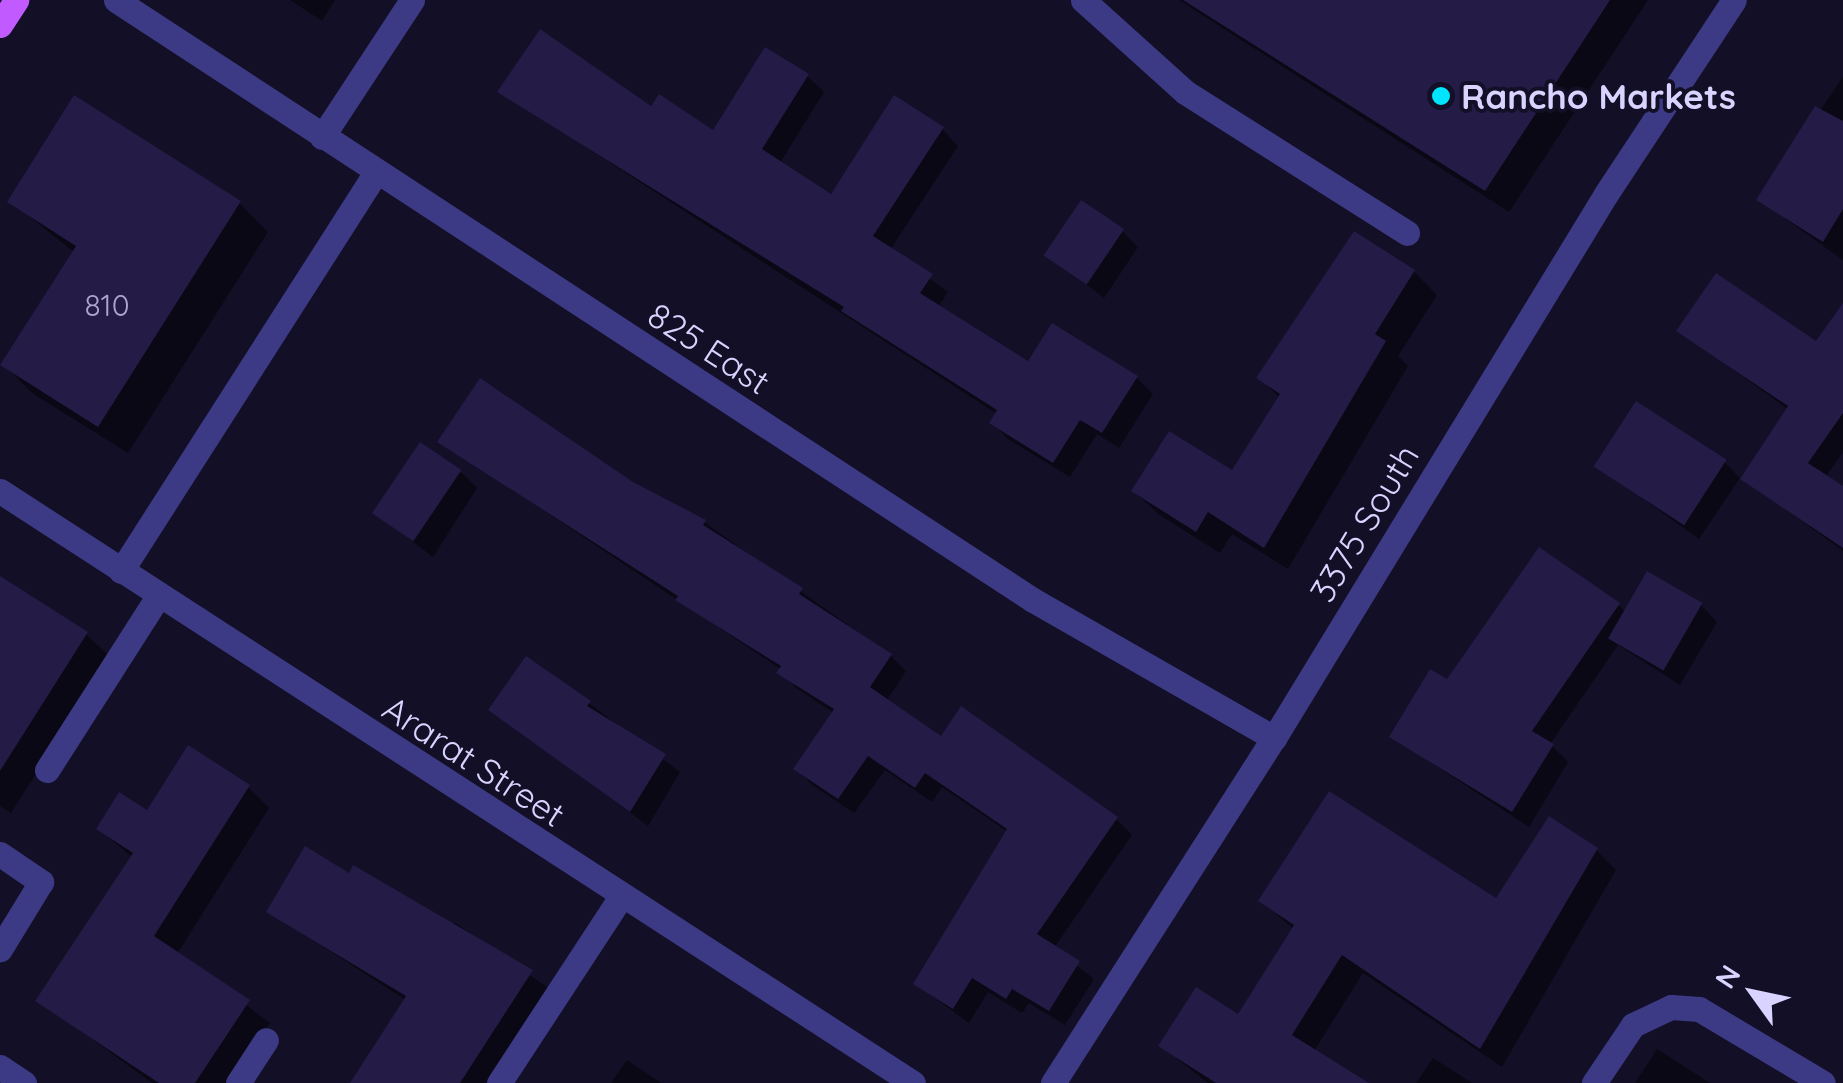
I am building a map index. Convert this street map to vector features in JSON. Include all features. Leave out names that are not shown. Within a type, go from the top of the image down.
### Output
[{"type":"street","name":"825 East","points":[[116,0],[1033,600],[1274,738]]},
{"type":"street","points":[[322,137],[412,0]]},
{"type":"street","points":[[1083,0],[1186,92],[1406,233]]},
{"type":"street","name":"3375 South","points":[[1053,1083],[1274,738],[1606,194],[1734,0]]},
{"type":"street","points":[[122,571],[376,173]]},
{"type":"street","name":"Ararat Street","points":[[0,491],[620,898],[913,1083]]},
{"type":"street","points":[[47,770],[158,595]]},
{"type":"street","points":[[0,854],[41,882],[0,949]]},
{"type":"street","points":[[499,1083],[620,898]]},
{"type":"street","points":[[1594,1083],[1633,1024],[1671,1007],[1700,1009],[1823,1083]]},
{"type":"street","points":[[238,1083],[266,1040]]},
{"type":"street","points":[[0,1067],[24,1083]]},
{"type":"building","name":"Rancho Markets","points":[[1183,0],[1610,0],[1485,191]]},
{"type":"building","points":[[540,29],[651,106],[659,94],[713,130],[765,47],[809,74],[762,149],[831,194],[894,95],[944,127],[873,236],[933,274],[920,293],[1028,361],[1052,323],[1138,376],[1102,433],[1080,420],[1053,463],[989,423],[997,410],[841,311],[844,307],[497,92]]},
{"type":"building","points":[[74,95],[241,201],[98,427],[0,365],[76,246],[7,202]]},
{"type":"building","points":[[1815,106],[1843,121],[1843,209],[1823,242],[1756,200]]},
{"type":"building","points":[[1081,200],[1124,229],[1087,285],[1044,256]]},
{"type":"building","points":[[1354,231],[1415,270],[1375,334],[1386,341],[1264,548],[1208,512],[1196,532],[1131,491],[1169,431],[1232,470],[1280,394],[1256,378]]},
{"type":"building","points":[[1716,273],[1816,341],[1843,303],[1843,413],[1808,463],[1843,486],[1843,548],[1740,479],[1788,406],[1676,331]]},
{"type":"building","points":[[480,378],[633,482],[706,520],[703,525],[803,588],[799,594],[892,654],[870,687],[941,736],[961,706],[1118,817],[1037,934],[1080,961],[1049,1011],[1012,989],[1006,999],[972,978],[953,1009],[913,984],[1007,829],[925,773],[915,788],[868,756],[838,799],[793,769],[834,709],[776,673],[781,666],[675,600],[678,596],[437,442]]},
{"type":"building","points":[[1636,401],[1727,460],[1684,525],[1594,466]]},
{"type":"building","points":[[420,442],[461,470],[413,541],[372,513]]},
{"type":"building","points":[[1539,547],[1620,603],[1532,731],[1554,744],[1512,812],[1389,737],[1430,669],[1447,679]]},
{"type":"building","points":[[1647,571],[1702,603],[1663,671],[1608,639]]},
{"type":"building","points":[[0,576],[88,632],[0,771]]},
{"type":"building","points":[[526,656],[591,701],[587,706],[666,754],[630,812],[488,710]]},
{"type":"building","points":[[188,745],[250,785],[154,936],[250,1000],[195,1083],[159,1083],[35,1001],[133,853],[96,829],[119,792],[147,810]]},
{"type":"building","points":[[1329,791],[1496,898],[1549,816],[1598,848],[1480,1049],[1342,955],[1292,1035],[1369,1083],[1216,1083],[1158,1046],[1196,987],[1238,1014],[1294,925],[1258,901]]},
{"type":"building","points":[[305,846],[349,873],[353,865],[533,970],[460,1083],[350,1083],[406,996],[266,912]]},
{"type":"place","name":"Rancho Markets","points":[[1441,96]]}]
